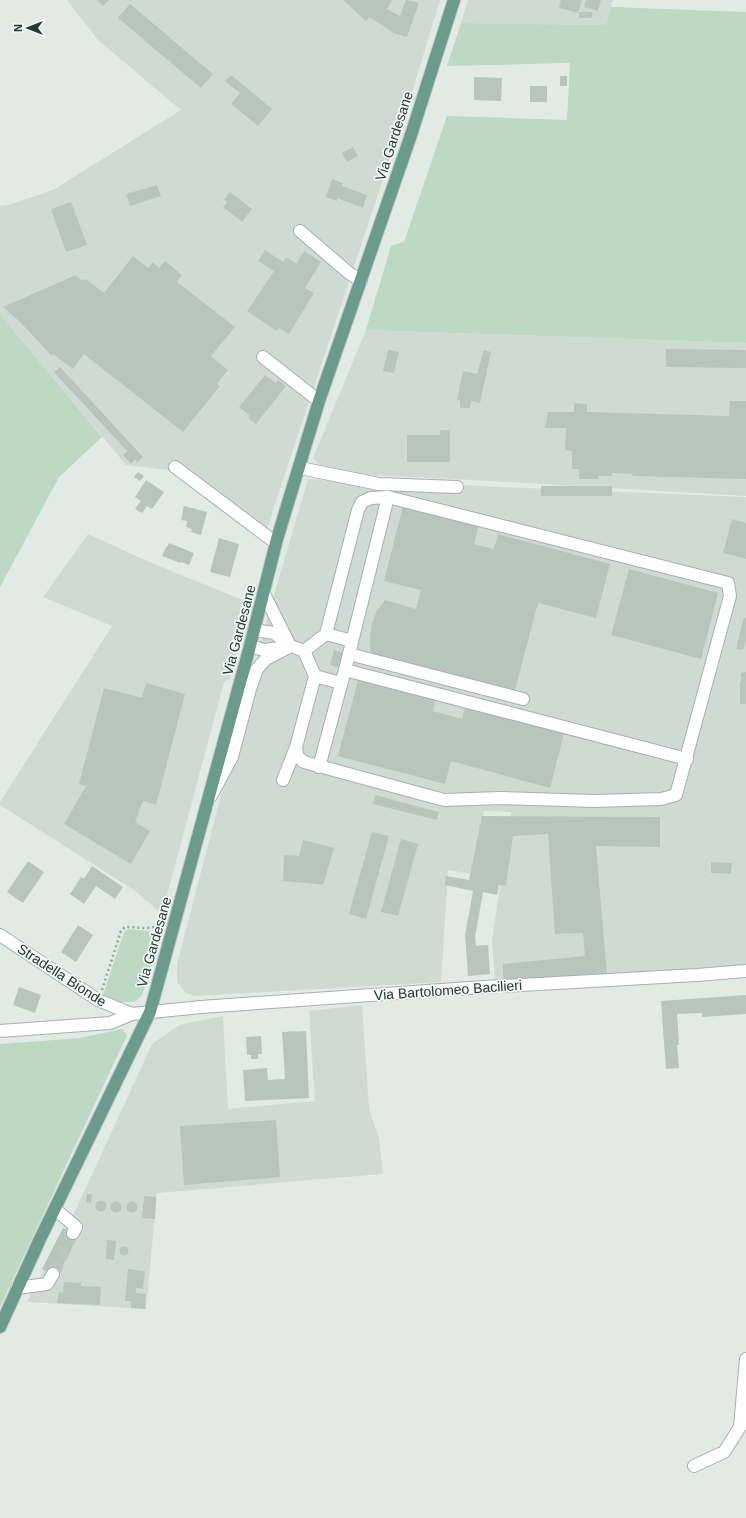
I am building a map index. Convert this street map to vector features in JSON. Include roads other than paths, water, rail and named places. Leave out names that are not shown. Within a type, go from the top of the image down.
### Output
[{"type":"main road","name":"Via Gardesane","points":[[0,1327],[17,1288],[150,1012],[264,594],[276,543],[300,468],[319,401],[412,135],[454,0]]},
{"type":"street","points":[[300,231],[349,273],[361,281]]},
{"type":"street","points":[[263,358],[319,401]]},
{"type":"street","points":[[175,467],[276,543]]},
{"type":"street","points":[[300,468],[379,484],[457,487]]},
{"type":"street","points":[[319,767],[388,497]]},
{"type":"street","points":[[296,748],[297,756],[304,762],[444,800],[500,798],[594,801],[661,799],[676,795],[730,596],[728,583],[388,497],[371,498],[362,502],[358,510],[326,634],[304,651]]},
{"type":"street","points":[[264,594],[290,646]]},
{"type":"street","points":[[254,630],[274,633],[290,646],[304,651],[315,676],[296,748],[283,780]]},
{"type":"street","points":[[326,634],[352,641]]},
{"type":"street","points":[[250,646],[264,650],[290,646]]},
{"type":"street","points":[[207,805],[232,757],[257,669],[266,659],[290,646]]},
{"type":"street","points":[[349,654],[523,699]]},
{"type":"street","points":[[345,670],[686,759]]},
{"type":"street","points":[[315,676],[341,683]]},
{"type":"street","name":"Stradella Bionde","points":[[0,935],[98,1000],[132,1014],[150,1012]]},
{"type":"street","name":"Via Bartolomeo Bacilieri","points":[[150,1012],[477,987],[746,971]]},
{"type":"street","points":[[0,1031],[110,1023],[132,1014]]},
{"type":"street","points":[[55,1209],[76,1227],[73,1233]]},
{"type":"street","points":[[17,1288],[47,1284],[53,1274]]},
{"type":"street","points":[[694,1466],[724,1452],[740,1427],[746,1359]]},
{"type":"tunnel","points":[[53,1274],[73,1233]]}]
